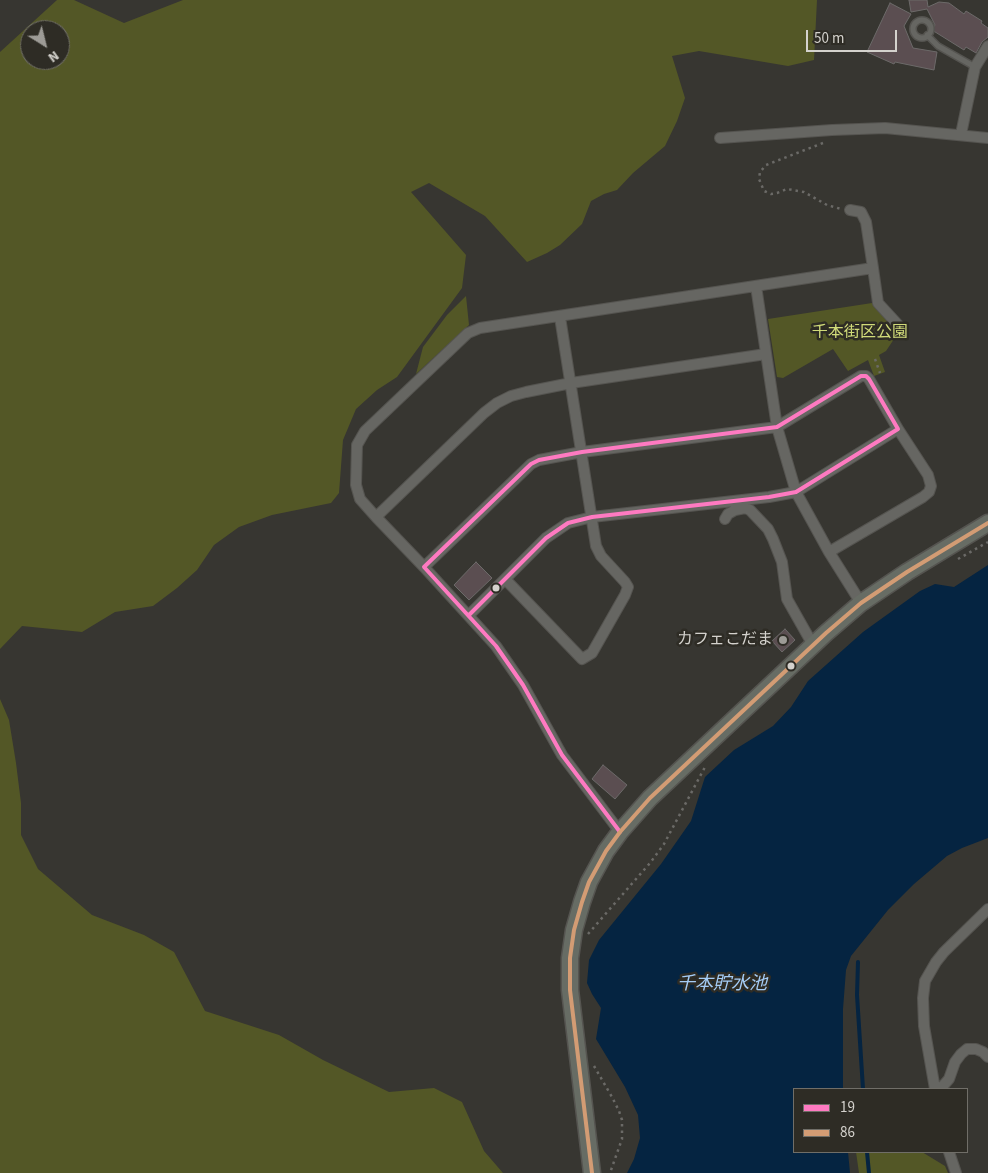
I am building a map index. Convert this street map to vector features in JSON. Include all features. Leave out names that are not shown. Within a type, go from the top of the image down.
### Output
[{"type":"main road","points":[[592,1173],[570,990],[570,958],[574,930],[590,882],[606,851],[650,798],[813,645],[861,603],[907,572],[988,523]]},
{"type":"street","points":[[961,134],[975,67],[988,46]]},
{"type":"street","points":[[720,138],[885,128],[988,138]]},
{"type":"street","points":[[850,210],[861,212],[866,222],[878,303],[901,328]]},
{"type":"street","points":[[620,832],[562,755],[523,685],[496,646],[360,499],[356,485],[357,446],[365,431],[468,333],[480,328],[873,268]]},
{"type":"street","points":[[756,286],[777,427],[796,492],[828,552],[861,603]]},
{"type":"street","points":[[505,579],[582,659],[592,653],[628,588],[625,582],[601,556],[596,546],[560,317]]},
{"type":"street","points":[[376,517],[484,413],[497,403],[511,396],[571,383],[766,354]]},
{"type":"street","points":[[424,567],[531,464],[539,460],[582,452],[777,427],[860,376],[866,376],[928,475],[931,486],[929,492],[923,497],[828,552]]},
{"type":"street","points":[[469,615],[551,534],[568,523],[592,517],[769,497],[796,492],[898,429]]},
{"type":"street","points":[[725,519],[728,514],[744,508],[750,510],[768,529],[774,539],[782,562],[787,599],[813,645]]},
{"type":"street","points":[[935,1088],[924,1026],[923,998],[925,981],[944,952],[988,909]]},
{"type":"street","points":[[938,1088],[950,1079],[956,1062],[967,1049],[976,1049],[988,1057]]},
{"type":"street","points":[[949,1153],[956,1173]]},
{"type":"lane","points":[[927,35],[938,46],[975,67]]},
{"type":"path","points":[[832,130],[824,142],[766,165],[760,172],[759,179],[764,191],[771,194],[777,194],[787,189],[804,192],[834,208],[850,210]]},
{"type":"path","points":[[875,358],[880,373]]},
{"type":"path","points":[[952,562],[988,542]]},
{"type":"path","points":[[586,938],[589,932],[650,864],[664,844],[707,763]]},
{"type":"path","points":[[591,1060],[616,1104],[622,1120],[622,1139],[610,1173]]},
{"type":"green space","points":[[57,0],[74,0],[124,23],[183,0],[817,0],[814,60],[788,66],[699,51],[672,56],[685,98],[665,146],[633,173],[617,190],[591,201],[582,224],[560,245],[547,253],[527,262],[485,216],[429,183],[411,192],[466,255],[462,288],[397,377],[377,390],[356,409],[343,440],[339,493],[331,503],[272,515],[239,527],[214,545],[197,570],[153,606],[115,612],[82,632],[22,626],[0,649],[0,52],[20,34],[20,70],[70,70],[70,20],[35,20]]},
{"type":"green space","points":[[466,296],[469,325],[416,374],[423,347],[447,315]]},
{"type":"green space","name":"千本街区公園","points":[[872,303],[898,333],[886,351],[879,355],[885,372],[874,376],[868,360],[848,371],[833,349],[783,378],[777,377],[768,319]]},
{"type":"green space","points":[[0,699],[9,720],[16,763],[21,803],[21,835],[38,869],[92,915],[144,935],[174,952],[205,1011],[279,1035],[323,1060],[389,1092],[434,1088],[462,1102],[484,1151],[503,1173],[0,1173]]},
{"type":"green space","points":[[856,1153],[924,1153],[945,1166],[948,1173],[859,1173]]},
{"type":"water","name":"千本貯水池","points":[[988,565],[988,838],[947,856],[914,884],[888,910],[851,956],[846,970],[843,1009],[843,1088],[793,1088],[793,1153],[848,1153],[850,1173],[627,1173],[634,1159],[640,1138],[638,1115],[625,1087],[596,1039],[601,1008],[587,983],[589,960],[599,940],[661,864],[691,821],[705,777],[734,750],[773,726],[791,707],[808,681],[863,632],[920,591],[935,584],[954,587]]},
{"type":"building","points":[[909,0],[927,0],[928,7],[939,2],[949,3],[964,14],[966,11],[982,21],[981,23],[988,28],[988,37],[982,42],[976,53],[966,47],[964,50],[932,30],[935,25],[927,9],[911,12]]},
{"type":"building","points":[[890,3],[911,14],[904,26],[913,48],[937,52],[934,70],[895,62],[894,64],[867,52]]},
{"type":"building","points":[[476,562],[492,578],[469,600],[454,585]]},
{"type":"building","name":"カフェこだま","points":[[785,629],[795,640],[782,652],[772,641]]},
{"type":"building","points":[[603,765],[627,785],[615,799],[592,779]]},
{"type":"waterway","points":[[858,962],[857,995],[863,1088]]},
{"type":"waterway","points":[[867,1153],[869,1173]]},
{"type":"transit line","name":"19","points":[[469,615],[546,538],[568,523],[592,517],[769,497],[796,492],[898,429],[869,379],[866,376],[861,376],[777,427],[582,452],[539,460],[531,464],[424,567],[496,646],[523,685],[562,755],[620,832]]},
{"type":"transit line","name":"86","points":[[592,1173],[570,990],[570,958],[574,930],[582,902],[589,882],[606,851],[650,798],[826,633],[861,603],[907,572],[988,523]]},
{"type":"place","name":"カフェこだま","points":[[783,640]]}]
